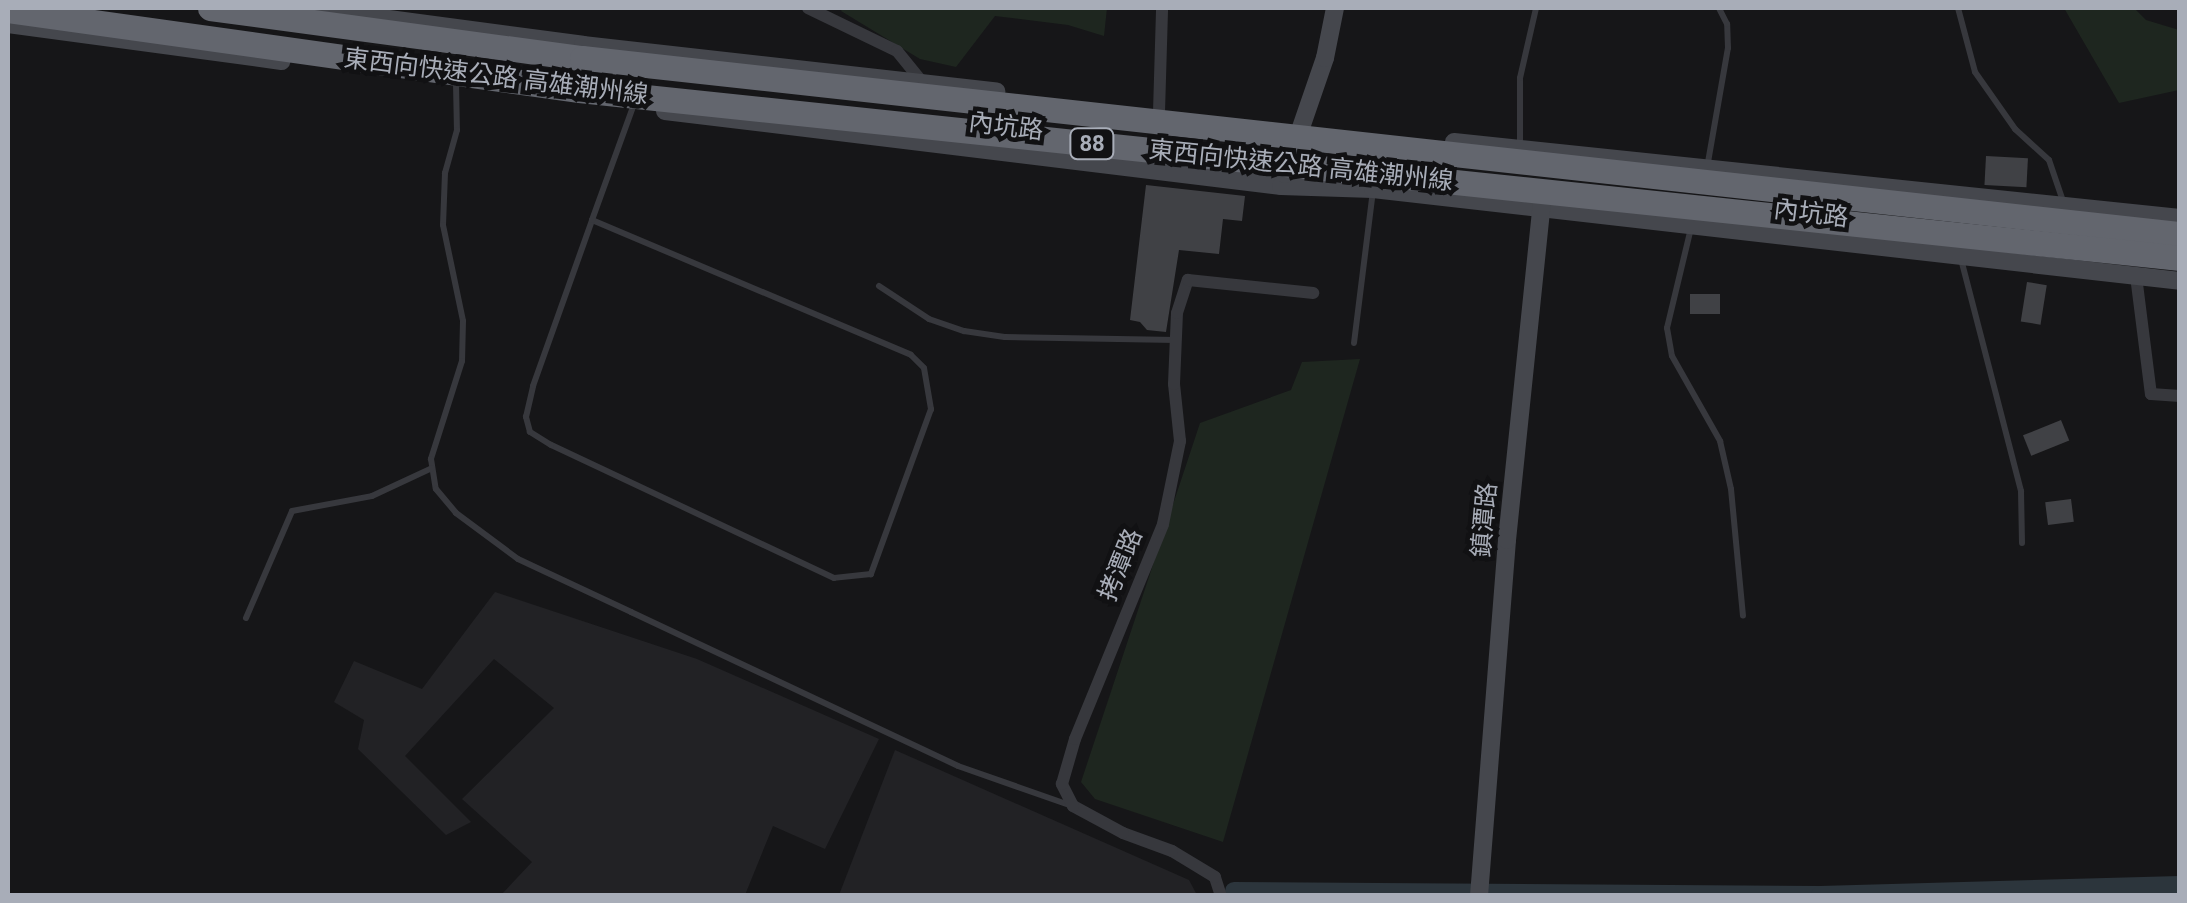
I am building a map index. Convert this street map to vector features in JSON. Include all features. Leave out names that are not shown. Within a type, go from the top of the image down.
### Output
[{"type":"highway","name":"東西向快速公路 高雄潮州線","points":[[210,8],[582,58],[2180,234]]},
{"type":"highway","name":"東西向快速公路 高雄潮州線","points":[[8,10],[578,90],[2180,258]]},
{"type":"main road","name":"內坑路","points":[[307,8],[582,45],[922,82],[1302,130],[1520,148],[2180,218]]},
{"type":"main road","points":[[1281,186],[1325,58],[1335,8]]},
{"type":"main road","name":"內坑路","points":[[8,24],[633,107],[1281,186],[1373,190],[2180,281]]},
{"type":"main road","name":"鎮潭路","points":[[1478,896],[1548,151]]},
{"type":"main road","name":"內坑路","points":[[2142,214],[2180,210]]},
{"type":"street","points":[[808,8],[897,51],[922,82]]},
{"type":"street","points":[[1160,112],[1162,8]]},
{"type":"street","points":[[2136,276],[2151,394],[2180,396]]},
{"type":"street","name":"拷潭路","points":[[1073,806],[1062,784],[1074,738],[1163,524],[1176,470],[1180,441],[1174,384],[1177,314],[1188,280],[1312,293]]},
{"type":"street","points":[[1073,806],[1124,833],[1172,850],[1214,877],[1221,896]]},
{"type":"lane","points":[[1520,148],[1520,78],[1536,8]]},
{"type":"lane","points":[[1702,187],[1728,48],[1727,24],[1720,8]]},
{"type":"lane","points":[[1958,8],[1975,72],[2015,129],[2049,160],[2064,205]]},
{"type":"lane","points":[[456,84],[457,130],[445,174],[443,225],[463,320],[462,361],[441,423],[432,468],[436,490],[456,513],[518,558],[958,766],[1073,806]]},
{"type":"lane","points":[[592,220],[911,355],[924,368],[931,408],[870,574],[834,578],[530,432],[526,417],[532,386],[592,220],[633,107]]},
{"type":"lane","points":[[1354,343],[1373,190]]},
{"type":"lane","points":[[1698,206],[1667,328],[1672,356],[1720,441],[1731,489],[1742,614]]},
{"type":"lane","points":[[1961,258],[2021,491],[2022,542]]},
{"type":"lane","points":[[879,286],[929,319],[964,331],[1005,337],[1176,340]]},
{"type":"lane","points":[[246,618],[292,511],[372,496],[432,468]]},
{"type":"shaded area","points":[[1107,8],[1104,36],[1068,25],[995,16],[956,67],[920,59],[841,11]]},
{"type":"shaded area","points":[[2064,8],[2134,8],[2146,20],[2179,30],[2179,90],[2119,103]]},
{"type":"shaded area","points":[[1360,359],[1223,842],[1095,799],[1081,782],[1200,423],[1291,390],[1302,362]]},
{"type":"shaded area","points":[[495,592],[697,659],[879,739],[825,849],[773,826],[745,895],[501,895],[532,862],[462,799],[554,708],[494,659],[405,756],[471,822],[446,835],[358,749],[364,720],[334,702],[354,661],[422,689]]},
{"type":"shaded area","points":[[895,750],[1189,880],[1197,895],[839,895]]},
{"type":"building","points":[[1986,156],[2028,158],[2026,187],[1984,185]]},
{"type":"building","points":[[1146,185],[1245,196],[1242,221],[1223,219],[1219,254],[1179,250],[1166,332],[1147,330],[1140,322],[1130,320]]},
{"type":"building","points":[[2027,282],[2047,285],[2040,325],[2021,322]]},
{"type":"building","points":[[1690,294],[1720,294],[1720,314],[1690,314]]},
{"type":"building","points":[[2061,420],[2069,440],[2031,456],[2023,435]]},
{"type":"building","points":[[2071,499],[2074,522],[2048,525],[2045,502]]},
{"type":"waterway","points":[[1234,891],[1820,895],[2180,885]]}]
